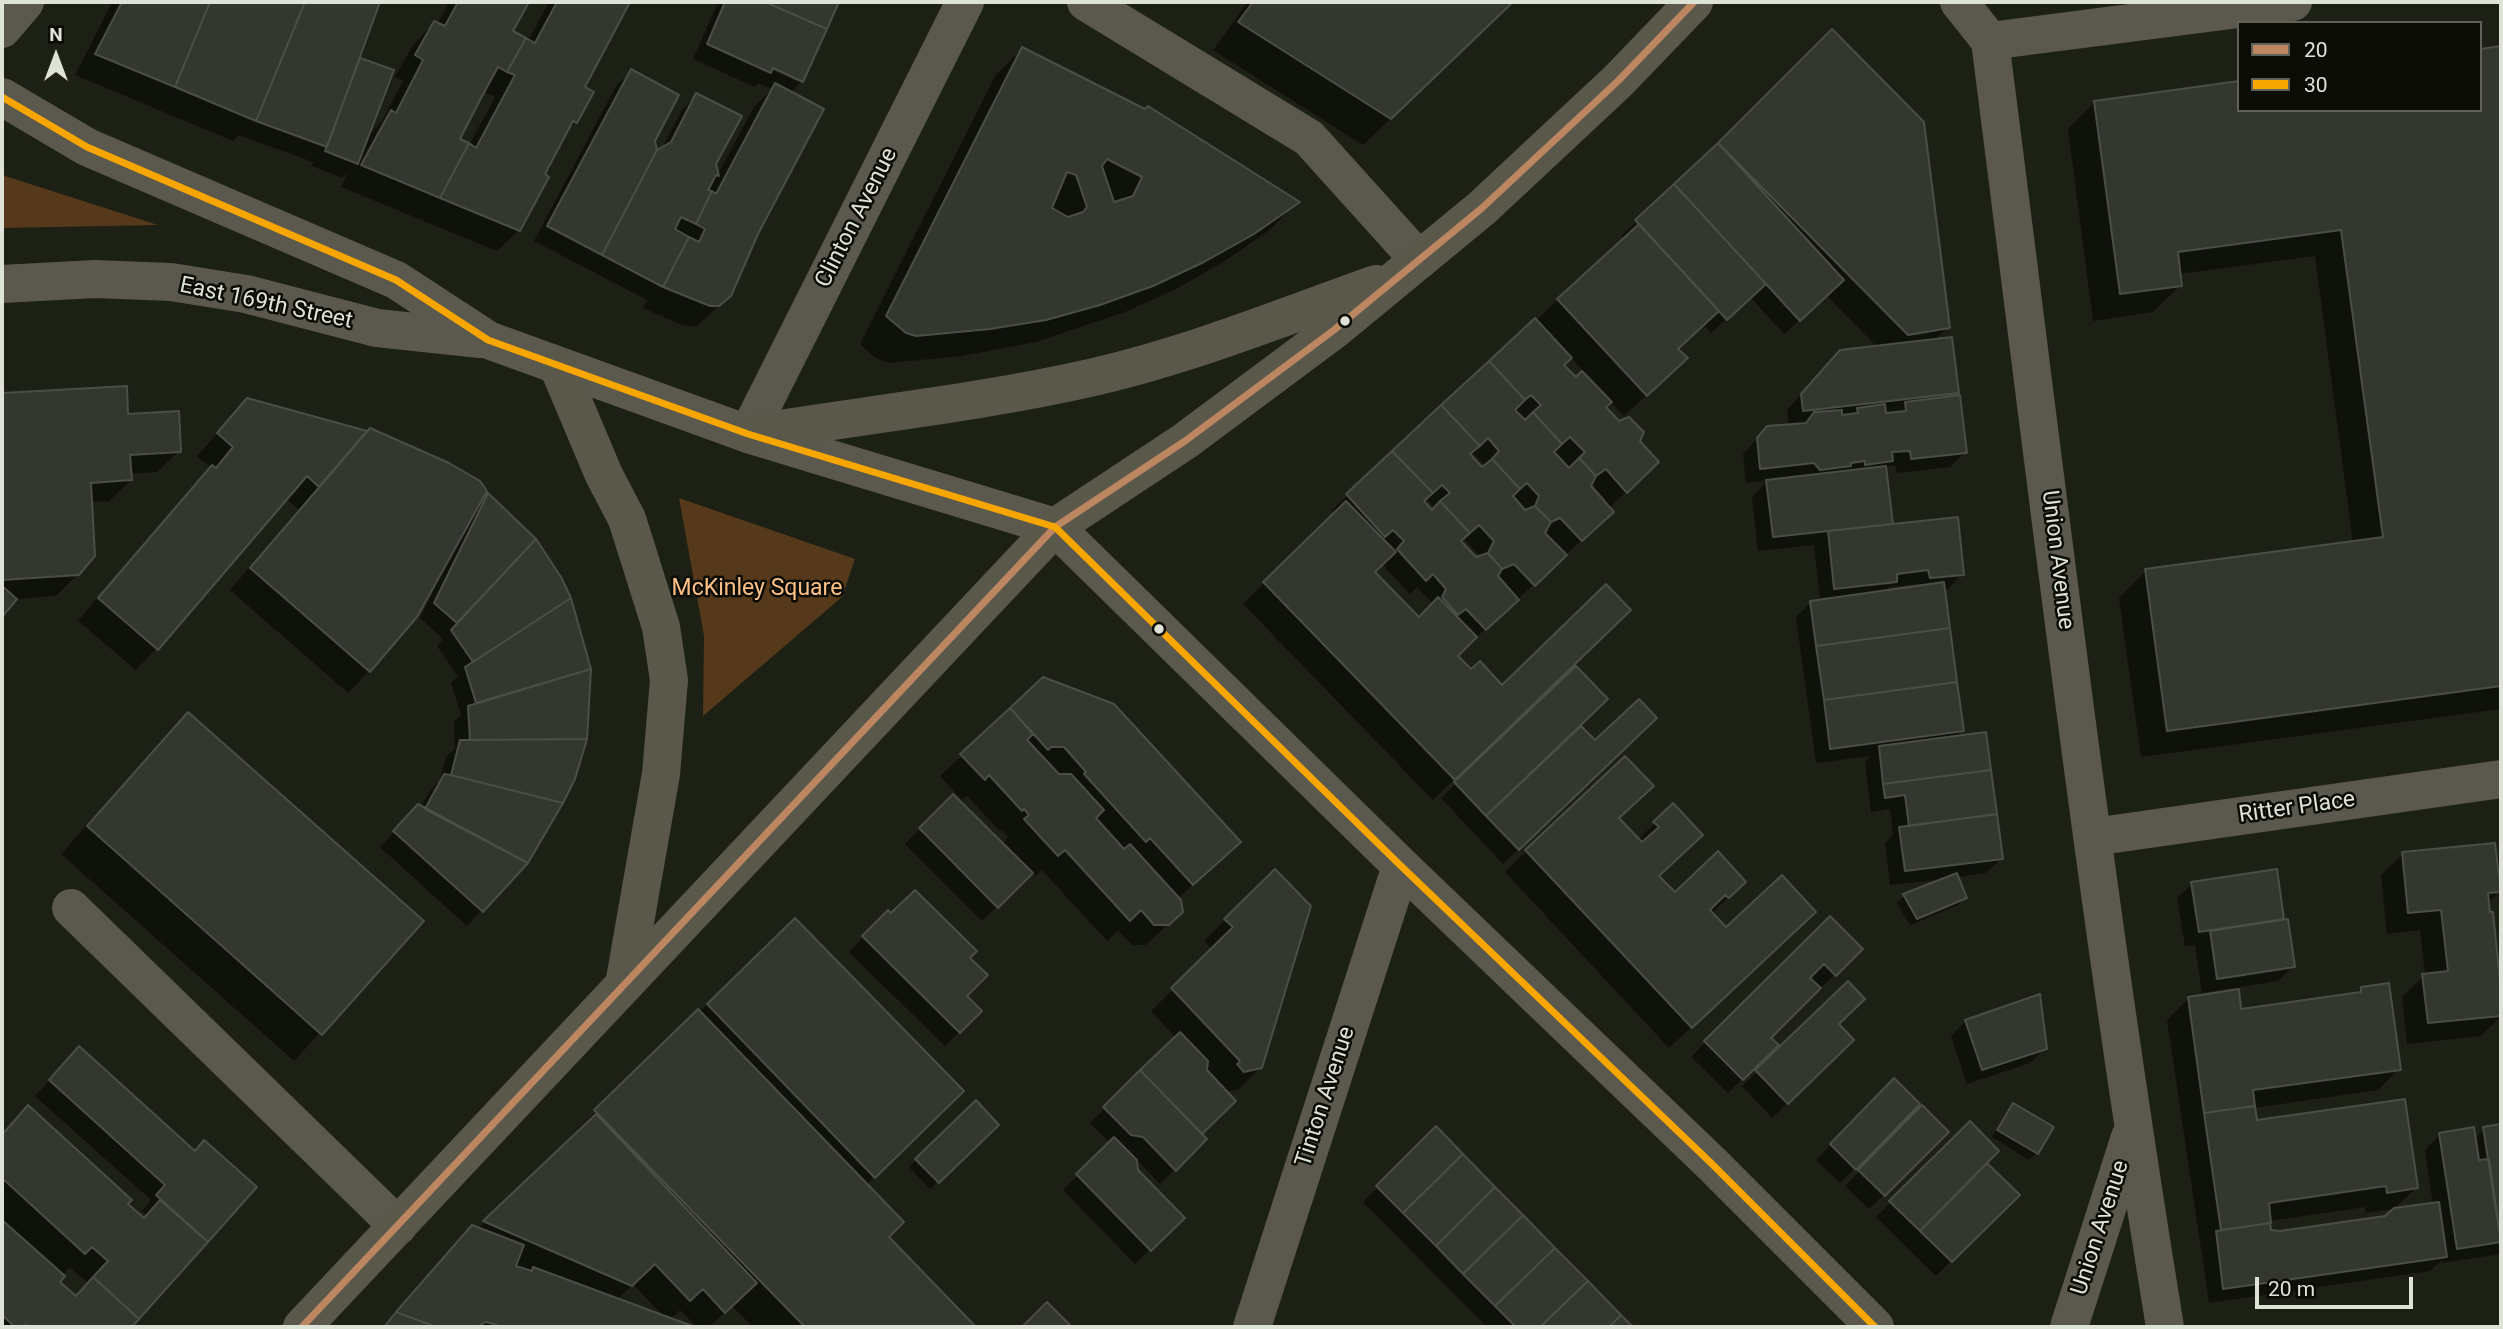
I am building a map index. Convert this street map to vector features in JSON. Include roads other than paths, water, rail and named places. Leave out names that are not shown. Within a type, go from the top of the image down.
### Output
[{"type":"main road","points":[[302,1327],[1055,527],[1185,441],[1334,330],[1410,268],[1482,208],[1618,81],[1695,2]]},
{"type":"main road","points":[[748,434],[1015,394],[1097,376],[1190,349],[1410,268]]},
{"type":"main road","points":[[558,366],[604,475],[627,519],[662,627],[669,680],[661,774],[624,985]]},
{"type":"street","points":[[2,29],[25,2]]},
{"type":"street","name":"Clinton Avenue","points":[[748,434],[965,2]]},
{"type":"street","points":[[1086,2],[1309,138],[1410,268]]},
{"type":"street","points":[[1959,2],[1990,41],[2293,2]]},
{"type":"street","name":"Union Avenue","points":[[1990,41],[2093,837],[2133,1128],[2165,1327]]},
{"type":"street","name":"East 169th Street","points":[[2,97],[87,147],[396,281],[488,340],[748,434],[1055,527],[1401,866],[1711,1163],[1875,1327]]},
{"type":"street","name":"East 169th Street","points":[[2,284],[95,279],[171,282],[246,294],[377,328],[488,340]]},
{"type":"street","name":"Ritter Place","points":[[2093,837],[2501,779]]},
{"type":"street","name":"Tinton Avenue","points":[[1252,1327],[1401,866]]},
{"type":"street","points":[[71,908],[398,1226]]},
{"type":"street","name":"Union Avenue","points":[[2069,1327],[2133,1128]]},
{"type":"park label","name":"McKinley Square","points":[[757,589]]}]
